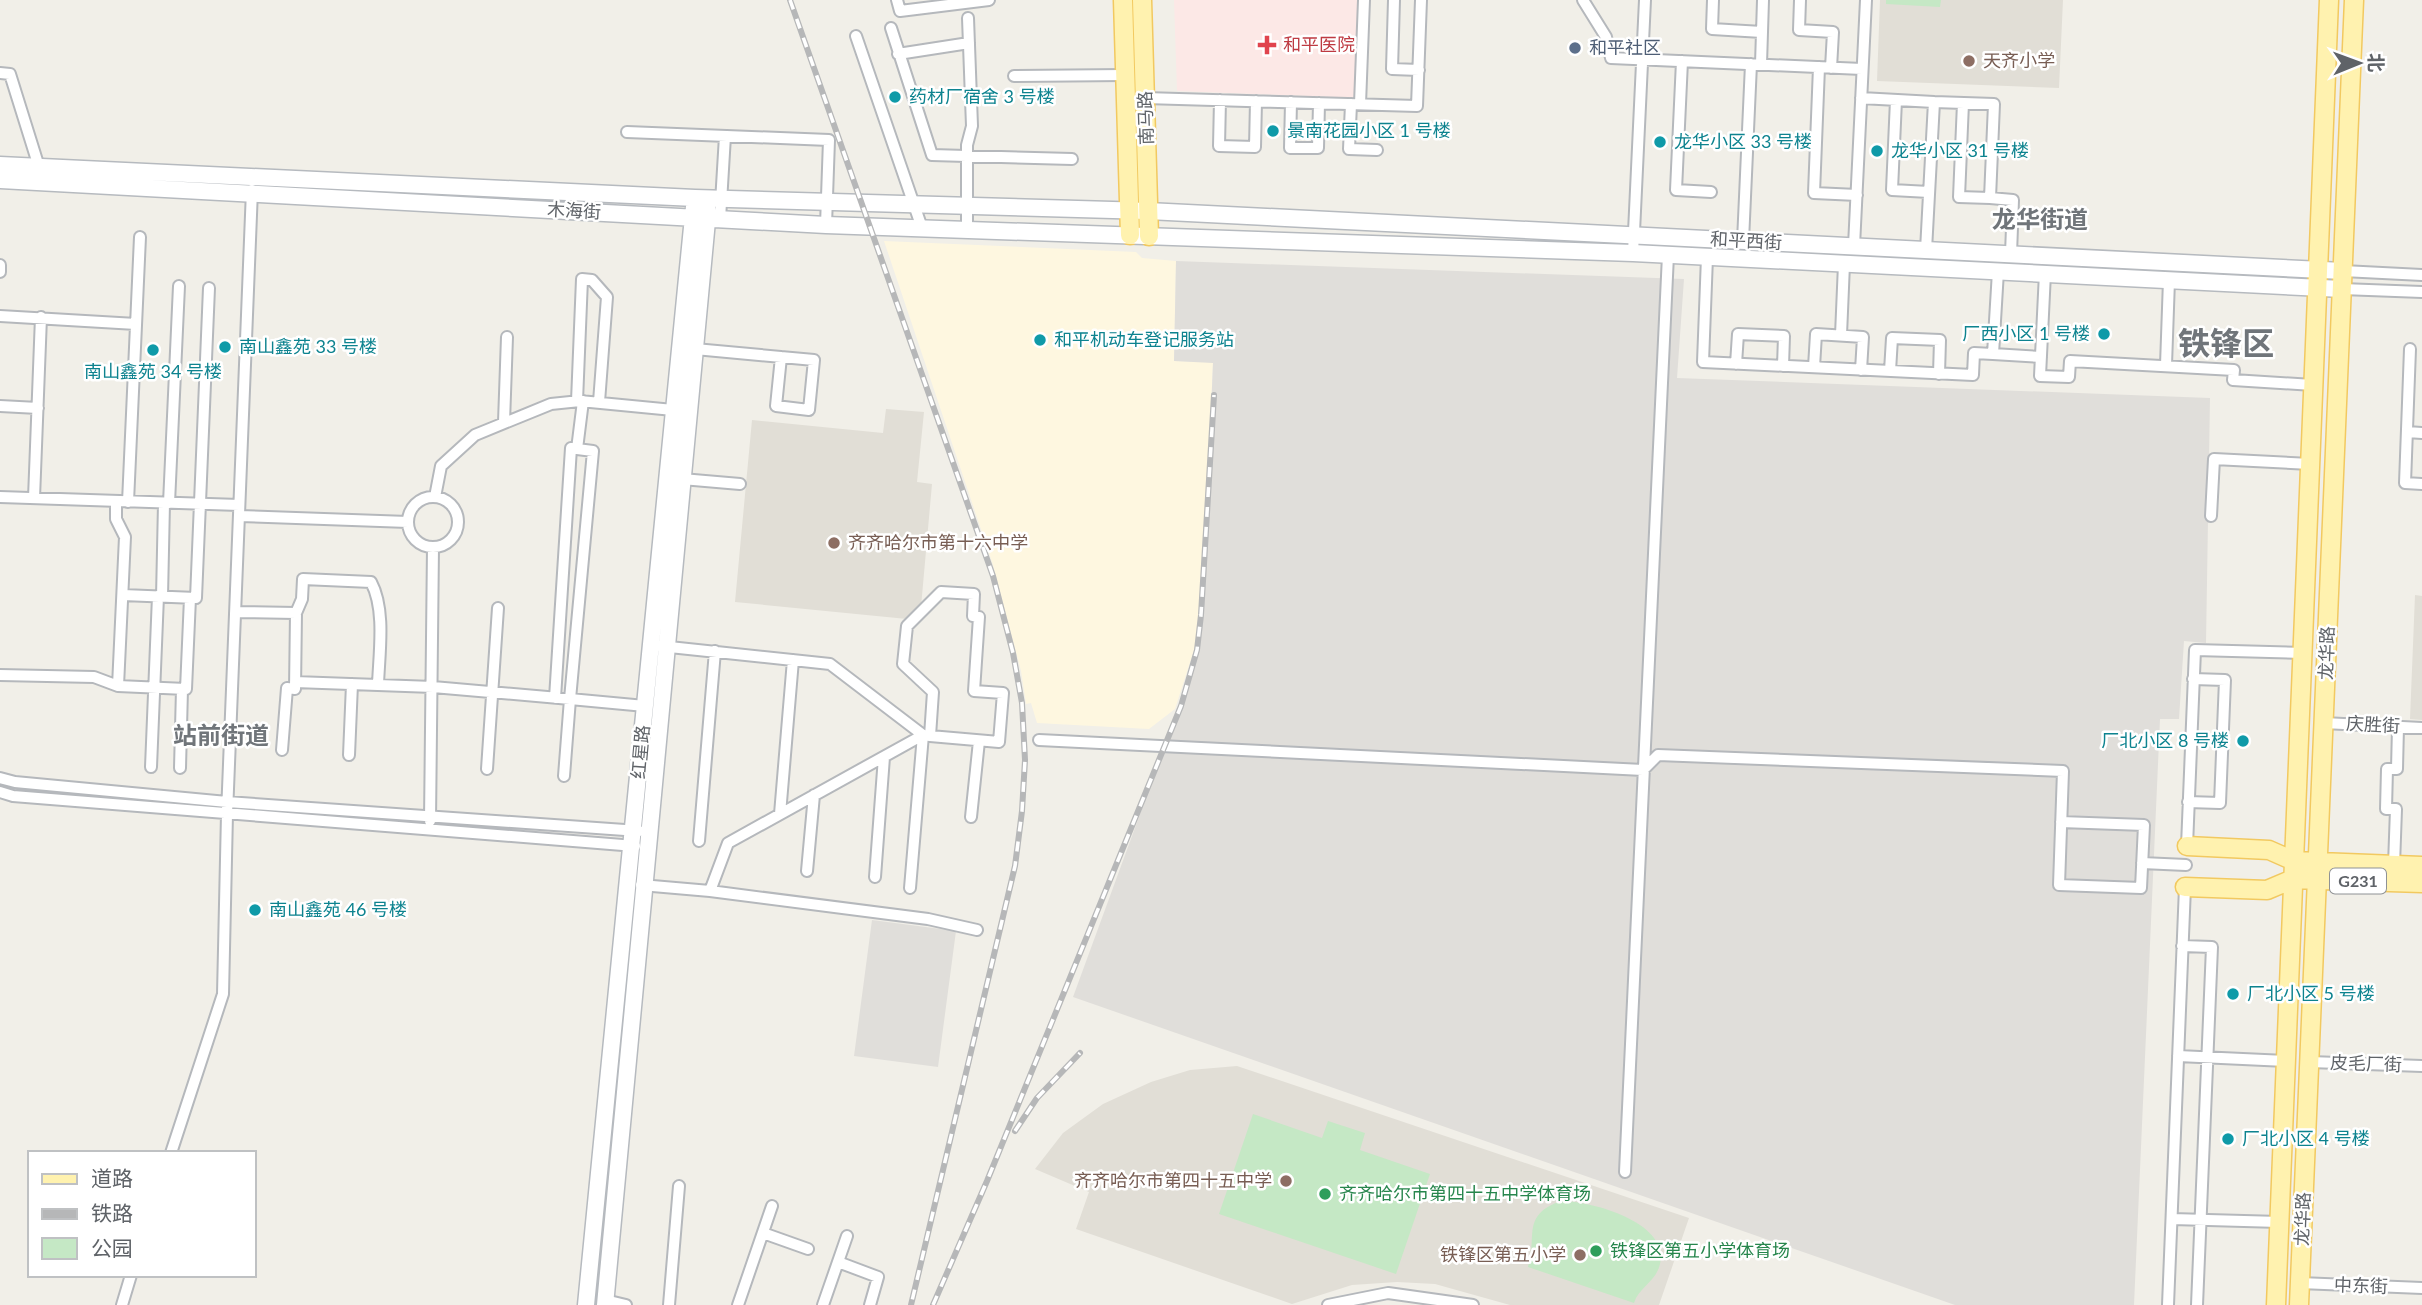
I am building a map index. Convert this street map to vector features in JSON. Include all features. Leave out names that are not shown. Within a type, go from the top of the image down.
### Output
[{"type":"main road","name":"南马路","points":[[1123,0],[1130,235]]},
{"type":"main road","name":"南马路","points":[[1142,0],[1149,236]]},
{"type":"main road","name":"龙华路","points":[[2276,1305],[2329,0]]},
{"type":"main road","name":"龙华路","points":[[2300,1305],[2354,0]]},
{"type":"main road","name":"木海街","points":[[0,165],[707,218],[826,225],[1149,236]]},
{"type":"main road","name":"木海街","points":[[0,180],[1148,211]]},
{"type":"main road","name":"红星路","points":[[640,839],[645,706],[659,645],[682,479],[708,198]]},
{"type":"main road","name":"和平西街","points":[[1148,211],[2343,271]]},
{"type":"main road","name":"红星路","points":[[605,1302],[636,884],[659,645],[673,410],[707,218]]},
{"type":"main road","name":"和平西街","points":[[1149,236],[1633,253],[2342,289]]},
{"type":"main road","points":[[2185,887],[2267,890],[2294,870],[2269,850],[2187,846]]},
{"type":"main road","name":"G231","points":[[2318,871],[2395,865],[2422,866]]},
{"type":"main road","name":"G231","points":[[2294,870],[2422,883]]},
{"type":"main road","name":"红星路","points":[[586,1305],[636,884]]},
{"type":"street","points":[[897,0],[900,11],[982,0]]},
{"type":"street","points":[[1364,0],[1349,149],[1377,150]]},
{"type":"street","points":[[1394,0],[1392,69],[1419,70]]},
{"type":"street","points":[[1145,98],[1417,106],[1421,0]]},
{"type":"street","points":[[1583,0],[1606,37],[1611,58],[1862,69]]},
{"type":"street","points":[[1633,253],[1645,0]]},
{"type":"street","points":[[1713,0],[1712,29],[1762,32]]},
{"type":"street","points":[[1744,241],[1763,0]]},
{"type":"street","points":[[1800,0],[1799,30],[1833,32],[1825,67],[1814,193],[1857,195]]},
{"type":"street","points":[[1854,246],[1866,0]]},
{"type":"street","points":[[967,228],[967,155],[972,126],[968,19]]},
{"type":"street","points":[[891,28],[932,155],[1072,159]]},
{"type":"street","points":[[856,36],[922,228]]},
{"type":"street","points":[[898,54],[969,43]]},
{"type":"street","points":[[1682,61],[1676,190],[1711,192]]},
{"type":"street","points":[[0,73],[10,74],[39,167]]},
{"type":"street","points":[[1014,76],[1125,75]]},
{"type":"street","points":[[1861,98],[1994,104],[1990,198]]},
{"type":"street","points":[[1220,100],[1219,146],[1255,147],[1256,101]]},
{"type":"street","points":[[1896,100],[1892,190],[1929,192]]},
{"type":"street","points":[[1291,102],[1290,148],[1318,148],[1320,103]]},
{"type":"street","points":[[1926,250],[1934,102]]},
{"type":"street","points":[[1963,103],[1959,197],[2013,200],[2011,254]]},
{"type":"street","points":[[626,132],[829,141],[826,225]]},
{"type":"street","points":[[707,218],[708,198],[725,136]]},
{"type":"street","points":[[172,1151],[223,994],[227,802],[252,185]]},
{"type":"street","points":[[128,502],[140,237]]},
{"type":"street","points":[[1625,1172],[1668,255]]},
{"type":"street","points":[[1707,257],[1703,362],[1973,375],[1974,354],[2041,356]]},
{"type":"street","points":[[1841,335],[1844,264]]},
{"type":"street","points":[[0,265],[0,272]]},
{"type":"street","points":[[1993,354],[1998,271]]},
{"type":"street","points":[[2343,271],[2422,275]]},
{"type":"street","points":[[2045,273],[2040,376],[2069,377],[2070,361],[2234,370],[2233,380],[2313,385]]},
{"type":"street","points":[[577,449],[582,279],[592,280],[607,298],[599,402]]},
{"type":"street","points":[[2165,365],[2169,280]]},
{"type":"street","points":[[151,767],[179,286]]},
{"type":"street","points":[[122,595],[196,598],[209,288]]},
{"type":"street","points":[[2342,289],[2422,292]]},
{"type":"street","points":[[0,316],[136,324]]},
{"type":"street","points":[[34,498],[41,317]]},
{"type":"street","points":[[1737,364],[1738,334],[1784,336],[1783,366]]},
{"type":"street","points":[[1814,368],[1816,334],[1841,335],[1863,337],[1861,370]]},
{"type":"street","points":[[504,422],[507,337]]},
{"type":"street","points":[[1890,371],[1892,338],[1940,340],[1939,374]]},
{"type":"street","points":[[695,349],[814,360],[809,410],[776,407],[781,357]]},
{"type":"street","points":[[2410,349],[2405,483],[2422,484]]},
{"type":"street","points":[[435,498],[441,466],[475,435],[551,404],[580,401],[673,410]]},
{"type":"street","points":[[0,406],[38,408]]},
{"type":"street","points":[[2407,432],[2422,433]]},
{"type":"street","points":[[555,698],[565,504],[571,448],[593,451],[564,776]]},
{"type":"street","points":[[2211,516],[2214,459],[2310,464]]},
{"type":"street","points":[[682,479],[740,484]]},
{"type":"street","points":[[0,497],[200,504],[239,511],[408,522]]},
{"type":"street","points":[[435,498],[449,502],[454,509],[458,526],[451,540],[433,547],[415,540],[408,522],[416,503],[435,498]]},
{"type":"street","points":[[116,501],[116,519],[125,537],[118,686]]},
{"type":"street","points":[[565,504],[588,507]]},
{"type":"street","points":[[430,830],[433,547]]},
{"type":"street","points":[[282,750],[286,688],[295,689],[296,613],[302,599],[303,579],[371,582],[376,591],[380,632],[378,685]]},
{"type":"street","points":[[659,645],[830,664],[927,735],[999,742],[1003,694],[974,691],[979,617],[973,616],[974,594],[942,592],[907,625],[903,664],[933,692],[927,735],[909,888]]},
{"type":"street","points":[[0,675],[94,677],[118,686],[186,689],[190,598]]},
{"type":"street","points":[[487,769],[498,608]]},
{"type":"street","points":[[235,612],[296,613]]},
{"type":"street","points":[[560,613],[577,622]]},
{"type":"street","points":[[2187,846],[2195,650],[2302,653]]},
{"type":"street","points":[[699,841],[715,652]]},
{"type":"street","points":[[780,814],[793,660]]},
{"type":"street","points":[[2188,802],[2220,803],[2225,680],[2193,679]]},
{"type":"street","points":[[295,682],[433,687],[645,706]]},
{"type":"street","points":[[349,755],[352,684]]},
{"type":"street","points":[[180,768],[182,689]]},
{"type":"street","name":"庆胜街","points":[[2324,723],[2422,728]]},
{"type":"street","points":[[2395,865],[2396,809],[2386,808],[2387,769],[2397,769],[2398,727]]},
{"type":"street","points":[[710,891],[728,843],[927,735]]},
{"type":"street","points":[[1039,740],[1643,770],[1658,755],[2063,771],[2061,822],[2059,886],[2141,888],[2144,825],[2061,822]]},
{"type":"street","points":[[971,817],[979,741]]},
{"type":"street","points":[[875,877],[884,757]]},
{"type":"street","points":[[0,778],[15,782],[227,802],[430,816],[640,839]]},
{"type":"street","points":[[0,793],[430,830],[640,839]]},
{"type":"street","points":[[807,871],[814,796]]},
{"type":"street","points":[[2142,863],[2186,865]]},
{"type":"street","points":[[636,884],[928,919],[977,930]]},
{"type":"street","points":[[2168,1305],[2185,887]]},
{"type":"street","points":[[2182,946],[2212,947],[2197,1305]]},
{"type":"street","points":[[2178,1056],[2286,1060]]},
{"type":"street","name":"皮毛厂街","points":[[2309,1062],[2422,1066]]},
{"type":"street","points":[[669,1305],[679,1186]]},
{"type":"street","points":[[738,1305],[772,1206]]},
{"type":"street","points":[[2172,1219],[2280,1223]]},
{"type":"street","points":[[763,1233],[808,1249]]},
{"type":"street","points":[[823,1305],[847,1236]]},
{"type":"street","points":[[838,1262],[878,1276],[870,1305]]},
{"type":"street","points":[[122,1305],[130,1277]]},
{"type":"street","name":"中东街","points":[[2300,1283],[2422,1288]]},
{"type":"street","points":[[1328,1305],[1388,1293],[1473,1305]]},
{"type":"street","points":[[605,1302],[626,1305]]},
{"type":"shaded area","name":"和平医院","points":[[1174,0],[1359,0],[1359,98],[1177,91]]},
{"type":"shaded area","name":"天齐小学","points":[[1880,0],[2063,0],[2059,88],[1877,81]]},
{"type":"shaded area","points":[[884,241],[1136,252],[1142,258],[1176,261],[1174,361],[1213,362],[1202,625],[1175,709],[1149,729],[1037,723],[1031,703],[1026,704],[1021,671],[993,565]]},
{"type":"shaded area","points":[[1176,261],[1684,279],[1677,378],[2210,398],[2206,643],[2184,641],[2179,719],[2160,719],[2134,1305],[1955,1305],[1073,997],[1180,705],[1202,625],[1213,363],[1174,361]]},
{"type":"shaded area","name":"齐齐哈尔市第十六中学","points":[[886,409],[924,412],[917,482],[932,484],[921,607],[907,619],[735,602],[752,420],[883,433]]},
{"type":"shaded area","points":[[2415,595],[2422,596],[2422,720],[2410,719]]},
{"type":"shaded area","points":[[872,920],[956,931],[938,1067],[854,1056]]},
{"type":"shaded area","name":"齐齐哈尔市第四十五中学","points":[[1237,1066],[1689,1218],[1659,1305],[1510,1305],[1435,1284],[1397,1282],[1352,1285],[1292,1304],[1076,1229],[1089,1192],[1035,1169],[1063,1133],[1103,1104],[1151,1082],[1190,1070]]},
{"type":"green space","points":[[1886,0],[1941,0],[1940,7],[1886,4]]},
{"type":"green space","name":"齐齐哈尔市第四十五中学体育场","points":[[1253,1114],[1322,1138],[1328,1121],[1365,1133],[1360,1150],[1430,1174],[1396,1274],[1219,1214]]},
{"type":"green space","name":"铁锋区第五小学体育场","points":[[1561,1201],[1608,1210],[1626,1217],[1653,1236],[1660,1249],[1660,1264],[1634,1303],[1528,1267],[1535,1220],[1548,1207]]},
{"type":"railway","points":[[790,0],[993,576],[1013,653],[1022,703],[1025,760],[1015,866],[911,1305]]},
{"type":"railway","points":[[933,1305],[987,1181],[1181,706],[1197,650],[1201,615],[1214,395]]},
{"type":"railway","points":[[1015,1131],[1037,1098],[1080,1053]]},
{"type":"place","name":"和平医院","points":[[1267,45]]},
{"type":"place","name":"和平社区","points":[[1575,48]]},
{"type":"place","name":"天齐小学","points":[[1969,61]]},
{"type":"place","name":"药材厂宿舍 3 号楼","points":[[895,97]]},
{"type":"place","name":"景南花园小区 1 号楼","points":[[1273,131]]},
{"type":"place","name":"龙华小区 33 号楼","points":[[1660,142]]},
{"type":"place","name":"龙华小区 31 号楼","points":[[1877,151]]},
{"type":"place","name":"厂西小区 1 号楼","points":[[2104,334]]},
{"type":"place","name":"和平机动车登记服务站","points":[[1040,340]]},
{"type":"place","name":"南山鑫苑 33 号楼","points":[[225,347]]},
{"type":"place","name":"南山鑫苑 34 号楼","points":[[153,350]]},
{"type":"place","name":"齐齐哈尔市第十六中学","points":[[834,543]]},
{"type":"place","name":"厂北小区 8 号楼","points":[[2243,741]]},
{"type":"place","name":"南山鑫苑 46 号楼","points":[[255,910]]},
{"type":"place","name":"厂北小区 5 号楼","points":[[2233,994]]},
{"type":"place","name":"厂北小区 4 号楼","points":[[2228,1139]]},
{"type":"place","name":"齐齐哈尔市第四十五中学","points":[[1286,1181]]},
{"type":"place","name":"齐齐哈尔市第四十五中学体育场","points":[[1325,1194]]},
{"type":"place","name":"铁锋区第五小学体育场","points":[[1596,1251]]},
{"type":"place","name":"铁锋区第五小学","points":[[1580,1255]]},
{"type":"district","name":"龙华街道","points":[[2040,220]]},
{"type":"district","name":"铁锋区","points":[[2226,344]]},
{"type":"district","name":"站前街道","points":[[221,736]]}]
